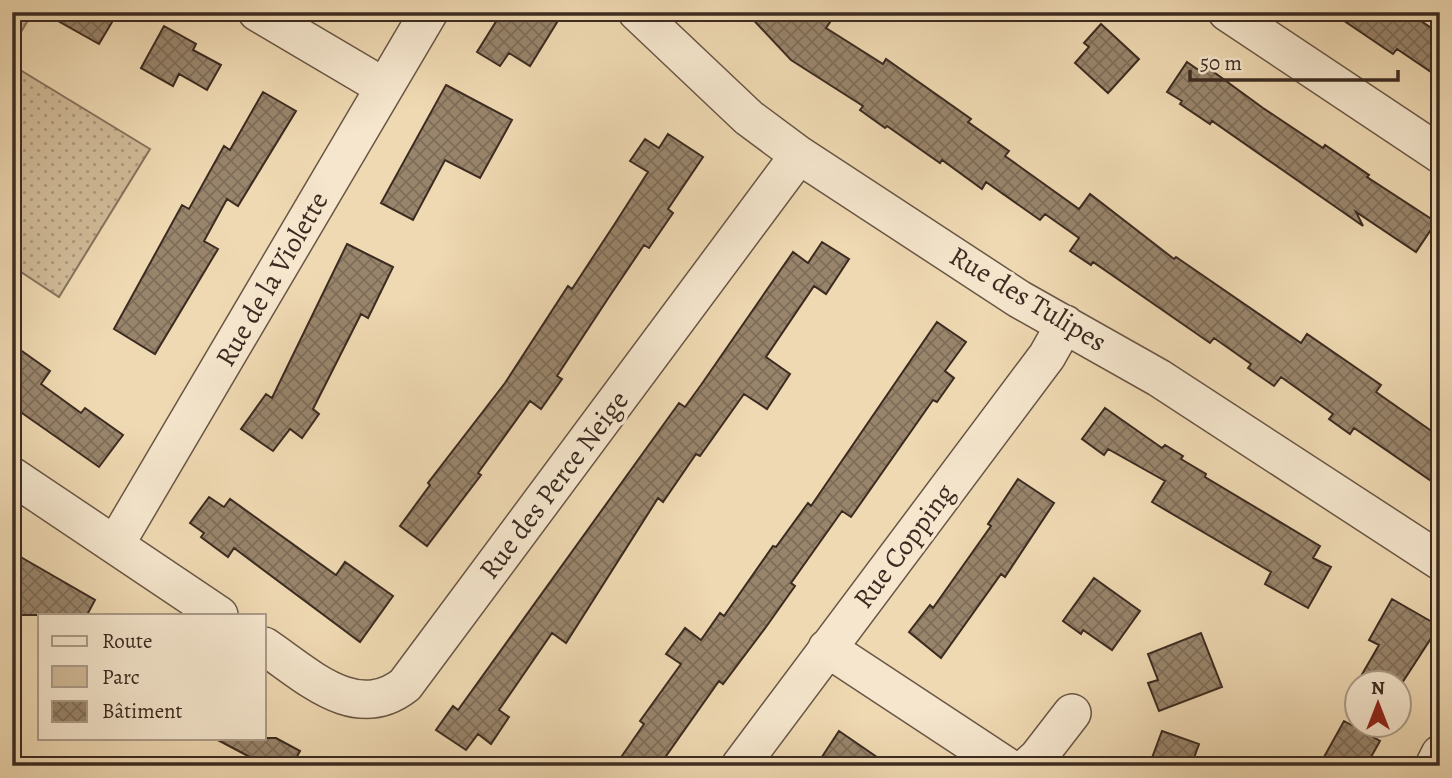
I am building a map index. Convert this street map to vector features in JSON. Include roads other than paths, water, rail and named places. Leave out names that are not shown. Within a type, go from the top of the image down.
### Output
[{"type":"street","points":[[257,12],[384,87]]},
{"type":"street","name":"Rue de la Violette","points":[[115,545],[429,12]]},
{"type":"street","name":"Rue des Tulipes","points":[[637,12],[750,118],[799,155],[1019,299],[1159,377],[1440,561]]},
{"type":"street","points":[[1227,12],[1440,154]]},
{"type":"street","name":"Rue des Perce Neige","points":[[266,647],[331,691],[349,699],[379,699],[405,685],[799,155]]},
{"type":"street","name":"Rue Copping","points":[[740,766],[1047,356],[1065,324]]},
{"type":"street","points":[[12,476],[218,614]]},
{"type":"street","points":[[827,648],[1006,766]]},
{"type":"street","points":[[1028,766],[1072,713]]},
{"type":"street","points":[[1434,766],[1440,754]]}]
